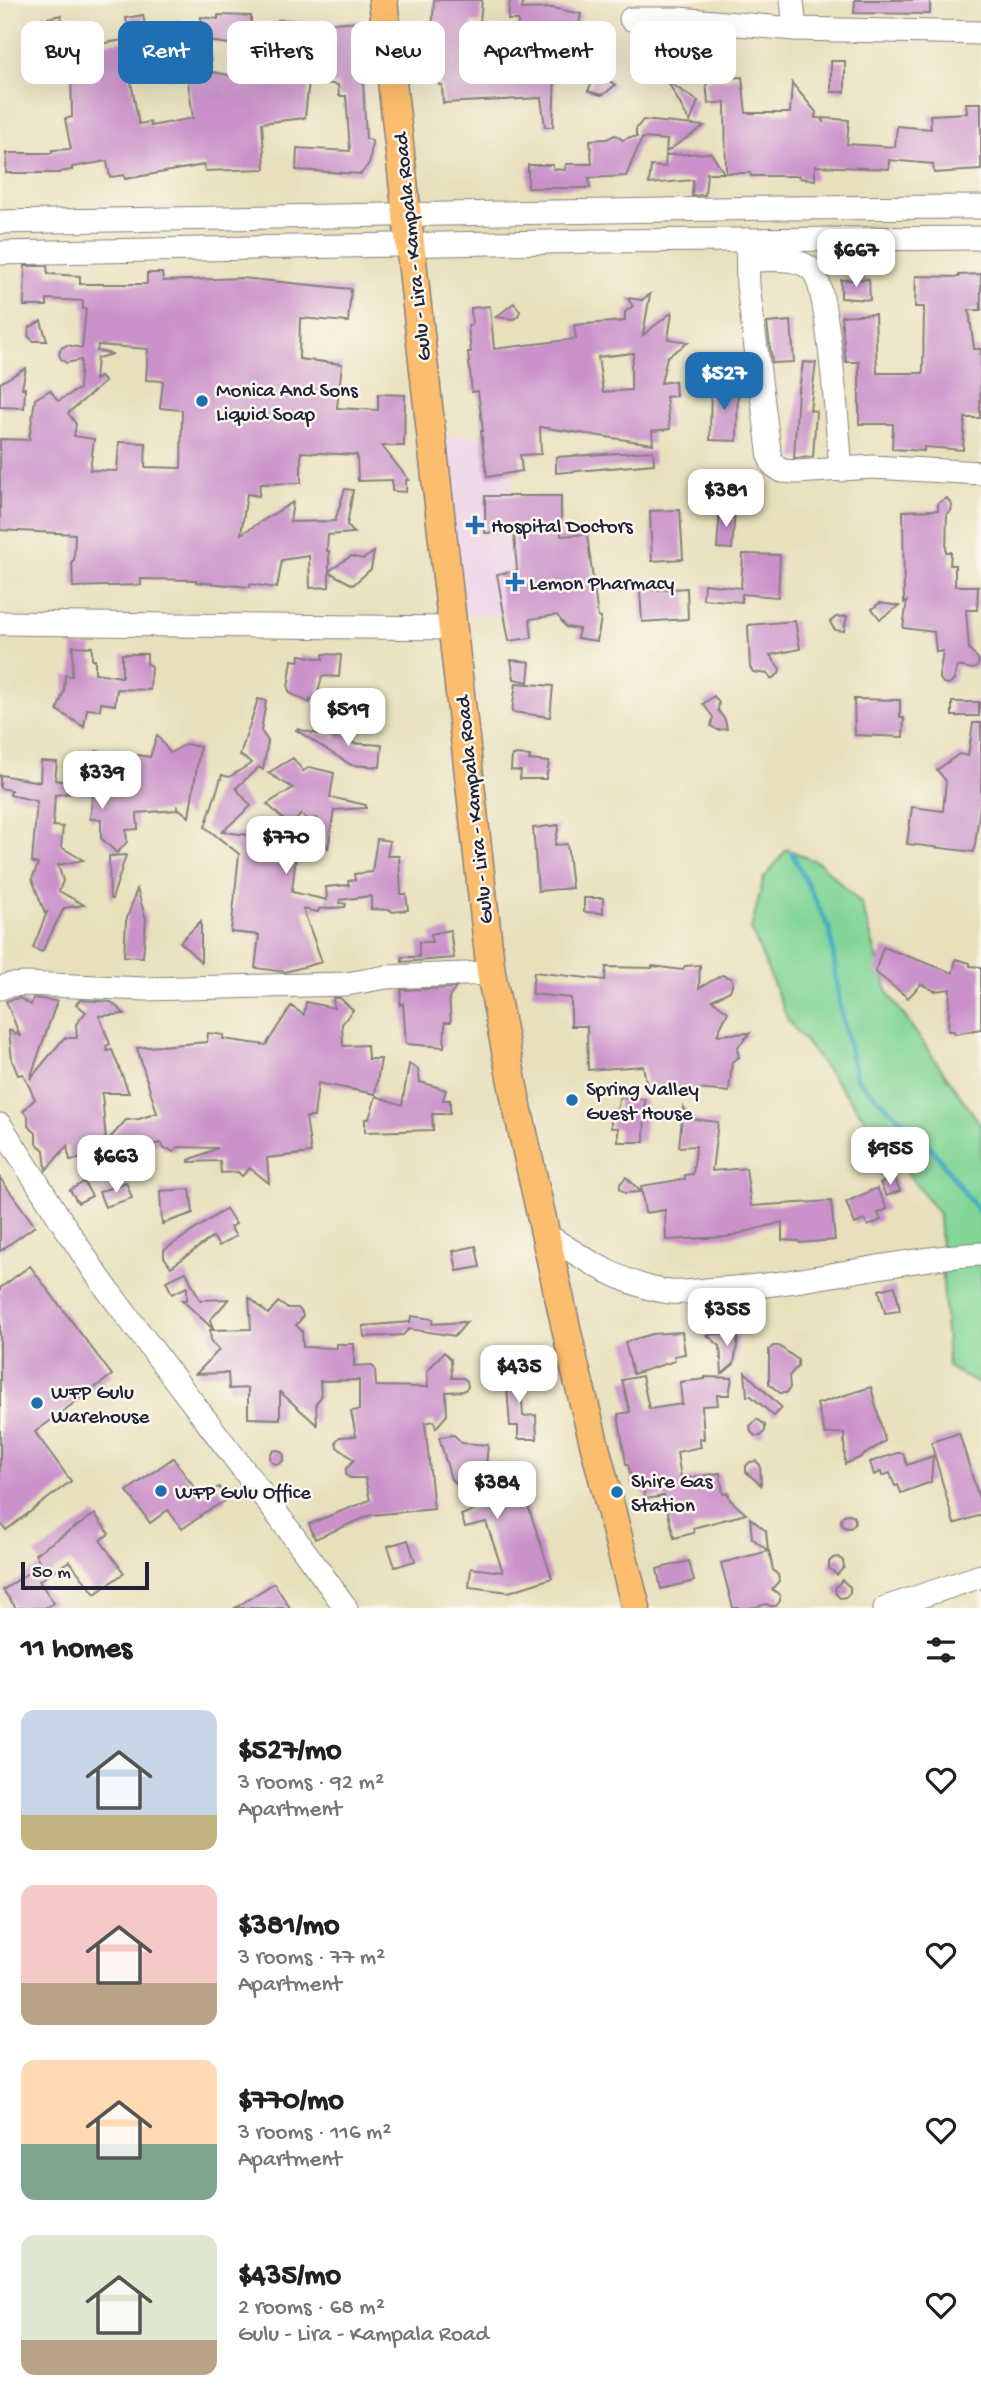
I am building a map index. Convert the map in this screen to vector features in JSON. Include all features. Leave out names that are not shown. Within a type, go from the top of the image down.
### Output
[{"type":"main road","name":"Gulu - Lira - Kampala Road","points":[[383,0],[491,973],[573,1364],[636,1608]]},
{"type":"street","points":[[792,0],[795,29]]},
{"type":"street","points":[[631,19],[679,19],[795,29],[981,33]]},
{"type":"street","points":[[0,222],[981,207]]},
{"type":"street","points":[[0,253],[412,245],[748,250],[981,238]]},
{"type":"street","points":[[748,250],[748,286],[773,465],[782,471],[797,472],[889,467],[981,473]]},
{"type":"street","points":[[748,250],[795,261],[813,271],[818,281],[826,321],[841,470]]},
{"type":"street","points":[[0,623],[452,628]]},
{"type":"street","points":[[0,988],[26,984],[145,989],[347,984],[386,977],[491,973]]},
{"type":"street","points":[[0,1125],[106,1288],[272,1505],[346,1608]]},
{"type":"street","points":[[545,1234],[581,1257],[626,1280],[670,1292],[754,1287],[981,1254]]},
{"type":"street","points":[[885,1608],[981,1576]]},
{"type":"shaded area","name":"Hospital Doctors","points":[[424,435],[508,437],[524,615],[443,614]]},
{"type":"green space","points":[[787,849],[820,863],[861,903],[888,993],[981,1125],[981,1385],[948,1367],[939,1214],[788,1020],[751,929],[764,878]]},
{"type":"building","points":[[434,0],[482,0],[480,21],[459,21],[459,84],[555,84],[553,127],[545,127],[541,98],[443,103],[442,85],[439,84],[445,84],[445,21],[433,21]]},
{"type":"building","points":[[510,0],[523,0],[522,9],[553,8],[581,14],[580,21],[508,20]]},
{"type":"building","points":[[855,0],[930,0],[930,14],[854,13]]},
{"type":"building","points":[[61,15],[62,21],[48,21],[48,18]]},
{"type":"building","points":[[143,15],[144,21],[127,21],[126,18]]},
{"type":"building","points":[[218,15],[251,16],[251,21],[227,21],[227,44],[213,42],[213,21],[201,21],[201,17],[218,19]]},
{"type":"building","points":[[351,22],[351,84],[363,84],[366,139],[372,140],[370,162],[361,174],[296,170],[297,148],[350,151],[346,96],[339,96],[338,85],[332,84],[337,84],[337,23]]},
{"type":"building","points":[[118,41],[118,84],[131,84],[139,124],[150,122],[151,126],[193,118],[188,84],[213,84],[213,72],[227,75],[227,84],[309,84],[305,118],[262,123],[265,169],[205,171],[204,165],[125,179],[124,175],[110,177],[107,161],[72,167],[72,170],[60,173],[6,173],[7,153],[52,153],[52,150],[71,149],[65,119],[72,117],[71,84],[104,84],[104,43]]},
{"type":"building","points":[[831,61],[845,61],[845,92],[831,92]]},
{"type":"building","points":[[742,77],[746,113],[790,113],[792,83],[816,112],[815,118],[820,118],[824,123],[823,118],[849,120],[847,144],[895,147],[897,126],[931,129],[930,115],[967,113],[966,103],[981,103],[981,170],[934,173],[933,164],[889,160],[889,169],[815,166],[815,180],[800,176],[726,173],[725,102],[708,104],[706,84],[736,84],[736,78]]},
{"type":"building","points":[[591,84],[615,85],[601,95],[588,91]]},
{"type":"building","points":[[669,84],[698,101],[690,122]]},
{"type":"building","points":[[643,120],[704,126],[666,152],[667,140],[642,138],[626,176],[589,178],[590,188],[528,188],[528,165],[553,165],[553,169],[565,170],[566,164],[592,164],[590,140],[607,139],[615,135],[623,140],[636,137],[636,129]]},
{"type":"building","points":[[711,153],[724,173],[707,173],[705,195],[692,196],[693,180],[649,184],[651,166],[665,167],[666,155]]},
{"type":"building","points":[[25,266],[47,266],[48,274],[80,276],[80,284],[147,284],[147,273],[162,273],[163,281],[242,278],[351,289],[348,322],[300,318],[299,359],[342,364],[337,408],[378,410],[378,394],[405,395],[404,446],[382,446],[409,480],[406,480],[406,492],[392,491],[392,480],[358,481],[357,455],[301,452],[301,483],[260,484],[259,496],[247,494],[241,534],[293,502],[290,522],[335,521],[345,489],[353,490],[347,525],[354,533],[328,535],[329,571],[351,556],[363,559],[374,552],[371,569],[353,585],[329,572],[329,587],[310,588],[309,556],[282,560],[277,588],[196,580],[141,579],[141,585],[73,587],[75,534],[0,530],[0,439],[29,440],[35,399],[50,390],[58,401],[79,389],[81,360],[66,363],[59,354],[61,348],[67,345],[82,348],[86,309],[83,309],[83,301],[47,299],[47,306],[24,306]],"holes":[[[98,345],[148,349],[146,380],[163,381],[160,408],[182,410],[181,468],[145,467],[146,443],[119,442],[117,471],[90,470],[94,439],[74,436],[76,424],[68,413],[105,382],[100,377],[95,380],[97,358],[113,354],[97,351]]]},
{"type":"building","points":[[981,274],[981,310],[969,310],[974,349],[981,349],[980,418],[965,418],[963,450],[924,447],[924,451],[892,449],[893,424],[859,424],[859,362],[846,362],[841,316],[875,314],[877,373],[923,373],[924,307],[915,307],[916,276],[959,277]]},
{"type":"building","points":[[869,279],[870,300],[841,298],[841,280]]},
{"type":"building","points":[[650,294],[643,335],[672,312],[668,339],[689,342],[667,357],[661,383],[675,381],[676,396],[666,397],[670,429],[652,431],[653,444],[540,427],[541,454],[520,455],[522,471],[487,477],[478,391],[472,392],[468,352],[471,352],[468,326],[472,325],[471,308],[490,306],[494,349],[576,339],[574,325],[625,321],[625,312],[633,306],[627,298],[642,300]],"holes":[[[634,353],[631,390],[603,392],[598,357]]]},
{"type":"building","points":[[514,303],[520,311],[518,316],[514,319],[496,317]]},
{"type":"building","points":[[41,321],[47,341],[33,341],[28,336],[29,328]]},
{"type":"building","points":[[791,321],[794,362],[772,363],[767,323]]},
{"type":"building","points":[[803,362],[816,363],[810,410],[816,411],[813,457],[794,458],[798,390]]},
{"type":"building","points":[[26,368],[22,388],[25,388],[24,408],[0,407],[0,383]]},
{"type":"building","points":[[711,382],[738,384],[737,441],[710,440]]},
{"type":"building","points":[[653,451],[654,464],[556,473],[556,457]]},
{"type":"building","points":[[485,496],[561,496],[561,536],[587,534],[598,617],[601,618],[597,641],[577,638],[579,629],[566,627],[557,615],[530,619],[532,638],[509,641],[497,574],[517,571],[514,533],[485,533]]},
{"type":"building","points":[[947,498],[952,505],[947,514],[946,552],[951,552],[950,565],[955,565],[955,586],[978,586],[977,610],[966,610],[969,649],[979,660],[978,666],[973,669],[957,666],[954,680],[949,684],[943,683],[939,677],[943,651],[936,652],[934,632],[903,628],[907,601],[904,603],[903,511],[938,510],[938,503]]},
{"type":"building","points":[[720,509],[735,510],[732,549],[717,548]]},
{"type":"building","points":[[680,510],[683,559],[652,561],[650,511]]},
{"type":"building","points":[[743,554],[780,555],[778,597],[742,594],[742,602],[703,599],[704,584],[741,588]]},
{"type":"building","points":[[687,588],[688,619],[642,622],[640,591]]},
{"type":"building","points":[[880,603],[899,606],[880,619],[872,609]]},
{"type":"building","points":[[847,616],[844,631],[835,630],[830,622],[836,617]]},
{"type":"building","points":[[795,621],[800,649],[770,655],[780,669],[779,674],[771,679],[768,674],[753,672],[750,667],[748,625]]},
{"type":"building","points":[[73,646],[92,647],[95,673],[122,677],[122,654],[147,654],[147,664],[151,665],[150,690],[117,689],[115,705],[101,703],[100,710],[87,709],[84,727],[57,710],[64,691],[65,675],[72,676]]},
{"type":"building","points":[[323,654],[341,655],[339,677],[322,676],[316,701],[310,699],[310,703],[290,693],[288,688],[292,660],[299,661],[300,655],[323,659]]},
{"type":"building","points":[[511,660],[530,662],[528,682],[514,679]]},
{"type":"building","points":[[516,683],[553,686],[550,717],[512,712]]},
{"type":"building","points":[[714,696],[727,729],[718,730],[711,726],[713,717],[703,704]]},
{"type":"building","points":[[258,699],[266,701],[261,731],[268,741],[263,770],[259,767],[236,788],[251,806],[222,832],[267,837],[265,852],[296,855],[292,892],[327,900],[326,887],[349,885],[348,881],[355,880],[354,874],[372,872],[377,839],[390,841],[387,856],[399,856],[401,894],[406,894],[408,910],[392,912],[371,909],[371,896],[340,900],[340,903],[346,904],[345,907],[319,909],[318,912],[303,909],[322,962],[285,972],[255,968],[259,935],[231,932],[239,854],[205,827],[222,775],[229,777],[252,763],[240,755]]},
{"type":"building","points":[[854,699],[900,700],[900,718],[904,718],[903,737],[855,735]]},
{"type":"building","points":[[952,702],[979,702],[979,716],[952,716]]},
{"type":"building","points":[[973,723],[981,723],[981,799],[974,852],[907,844],[912,807],[943,811],[946,781],[937,770],[959,754],[968,756]]},
{"type":"building","points":[[338,727],[351,729],[348,743],[382,745],[380,767],[351,765],[296,730],[336,738]]},
{"type":"building","points":[[157,735],[170,753],[186,744],[200,747],[189,817],[177,807],[177,810],[137,813],[138,829],[126,830],[127,842],[117,853],[101,838],[101,819],[90,819],[93,790],[55,795],[53,826],[63,827],[61,847],[83,860],[58,865],[63,881],[59,891],[84,905],[64,908],[42,952],[33,948],[47,912],[45,913],[32,879],[38,864],[32,862],[37,801],[10,795],[11,790],[0,788],[0,775],[40,782],[41,761],[57,762],[55,780],[93,786],[96,751],[114,753],[113,770],[139,755],[150,757]]},
{"type":"building","points":[[512,755],[530,756],[529,760],[549,762],[546,779],[520,779],[521,771],[511,770]]},
{"type":"building","points":[[293,758],[303,771],[310,767],[334,773],[330,797],[366,805],[366,808],[334,810],[328,849],[317,818],[309,820],[301,814],[291,826],[267,804],[293,788],[268,773]]},
{"type":"building","points":[[559,825],[555,845],[567,844],[572,888],[538,891],[533,828]]},
{"type":"building","points":[[126,855],[112,899],[109,856]]},
{"type":"building","points":[[137,889],[146,919],[143,957],[124,956],[126,921]]},
{"type":"building","points":[[584,898],[603,898],[603,913],[584,912]]},
{"type":"building","points":[[201,921],[201,962],[180,942]]},
{"type":"building","points":[[450,930],[454,958],[402,962],[402,957],[419,957],[419,942],[432,942],[431,934]]},
{"type":"building","points":[[883,947],[953,973],[956,959],[970,963],[970,966],[981,967],[981,1029],[955,1034],[954,1031],[948,1031],[950,989],[935,991],[921,984],[908,998],[875,972]]},
{"type":"building","points":[[700,965],[699,988],[722,975],[731,978],[733,982],[730,991],[712,1000],[728,1012],[717,1035],[750,1033],[737,1048],[739,1057],[732,1062],[729,1092],[696,1089],[692,1094],[685,1089],[647,1086],[643,1066],[588,1070],[587,1026],[571,1026],[571,998],[532,994],[534,972],[605,980],[606,967],[652,966],[682,970],[685,966]]},
{"type":"building","points":[[456,988],[449,997],[451,1022],[445,1022],[444,1047],[406,1044],[403,1003],[400,1005],[401,990]]},
{"type":"building","points":[[19,998],[31,1005],[33,998],[57,1001],[30,1079],[64,1038],[77,1038],[76,1024],[86,1012],[76,1004],[80,1000],[111,1002],[125,1014],[99,1016],[110,1044],[106,1046],[107,1051],[112,1050],[129,1093],[102,1093],[107,1153],[83,1154],[83,1158],[70,1160],[67,1146],[46,1170],[44,1150],[36,1143],[36,1133],[28,1126],[28,1116],[23,1111],[35,1099],[23,1074],[18,1075],[12,1060],[9,1030],[20,1036],[6,1001]]},
{"type":"building","points":[[333,998],[340,998],[353,1010],[342,1024],[343,1046],[367,1045],[368,1059],[381,1059],[375,1094],[318,1083],[314,1117],[306,1117],[311,1153],[267,1158],[269,1183],[250,1168],[242,1176],[238,1172],[221,1173],[220,1161],[189,1162],[218,1148],[177,1147],[173,1152],[164,1149],[161,1143],[120,1151],[109,1139],[126,1120],[157,1113],[137,1048],[207,1042],[208,1033],[224,1035],[223,1039],[266,1045],[291,1006],[304,1015],[306,1002],[334,1008]]},
{"type":"building","points":[[409,1064],[418,1069],[420,1082],[446,1090],[443,1100],[450,1100],[450,1114],[432,1114],[433,1130],[365,1132],[365,1119],[369,1119],[376,1096],[402,1105]]},
{"type":"building","points":[[619,1098],[645,1099],[644,1142],[618,1142],[618,1128],[611,1128],[611,1109],[618,1110]]},
{"type":"building","points":[[683,1107],[693,1119],[718,1122],[712,1171],[746,1168],[751,1206],[831,1201],[835,1240],[800,1243],[782,1240],[782,1222],[726,1237],[666,1240],[665,1210],[645,1213],[641,1186],[685,1179],[685,1175],[693,1174],[696,1146],[679,1147]]},
{"type":"building","points":[[626,1177],[641,1192],[625,1193],[620,1189],[620,1184]]},
{"type":"building","points":[[894,1177],[900,1191],[886,1196],[880,1183]]},
{"type":"building","points":[[0,1178],[35,1226],[0,1251]]},
{"type":"building","points":[[84,1182],[92,1196],[78,1203],[70,1190]]},
{"type":"building","points":[[126,1182],[132,1198],[105,1207],[99,1192]]},
{"type":"building","points":[[877,1188],[887,1209],[878,1213],[881,1220],[868,1226],[865,1219],[855,1224],[846,1202]]},
{"type":"building","points":[[190,1189],[193,1213],[162,1224],[160,1191]]},
{"type":"building","points":[[226,1209],[236,1224],[230,1227],[236,1236],[219,1246],[213,1237],[171,1267],[164,1257],[164,1250]]},
{"type":"building","points":[[476,1246],[480,1267],[457,1271],[453,1251]]},
{"type":"building","name":"WFP Gulu Warehouse","points":[[30,1266],[112,1375],[35,1432],[71,1481],[6,1530],[0,1522],[0,1288]]},
{"type":"building","points":[[186,1272],[200,1300],[229,1299],[210,1320],[213,1329],[182,1300],[187,1300],[187,1287],[172,1294],[166,1281]]},
{"type":"building","points":[[895,1286],[900,1311],[885,1313],[879,1290]]},
{"type":"building","points":[[249,1297],[268,1314],[278,1302],[287,1308],[298,1308],[303,1317],[296,1325],[302,1331],[303,1347],[337,1348],[337,1344],[354,1344],[354,1366],[371,1365],[375,1369],[376,1386],[428,1387],[427,1371],[444,1352],[451,1359],[452,1378],[463,1378],[468,1387],[464,1391],[446,1392],[447,1415],[436,1428],[434,1421],[425,1423],[434,1509],[371,1515],[315,1539],[309,1524],[370,1500],[365,1478],[350,1478],[346,1475],[346,1469],[354,1460],[337,1447],[336,1441],[340,1437],[356,1436],[351,1411],[359,1410],[359,1380],[320,1381],[321,1397],[316,1403],[317,1425],[280,1392],[280,1419],[248,1418],[248,1388],[229,1389],[228,1373],[196,1374],[219,1350],[211,1342],[210,1330],[251,1329]]},
{"type":"building","points":[[411,1316],[433,1319],[432,1324],[467,1322],[455,1336],[409,1329],[403,1335],[364,1337],[363,1326],[410,1322]]},
{"type":"building","points":[[682,1332],[685,1354],[674,1356],[675,1361],[633,1374],[625,1342],[652,1334]]},
{"type":"building","points":[[739,1332],[734,1364],[722,1374],[720,1346],[707,1335]]},
{"type":"building","points":[[773,1346],[779,1346],[798,1360],[798,1366],[789,1376],[790,1388],[786,1393],[780,1393],[769,1384],[769,1350]]},
{"type":"building","points":[[526,1371],[529,1385],[521,1386],[523,1416],[536,1415],[537,1439],[518,1439],[518,1426],[510,1426],[507,1388],[503,1389],[500,1375]]},
{"type":"building","points":[[745,1372],[782,1408],[774,1416],[751,1396],[747,1396]]},
{"type":"building","points":[[642,1376],[649,1409],[682,1404],[680,1382],[705,1377],[732,1378],[729,1395],[717,1395],[718,1405],[702,1406],[704,1439],[699,1438],[701,1447],[677,1452],[681,1479],[720,1473],[723,1494],[728,1493],[730,1500],[746,1514],[693,1528],[694,1533],[674,1538],[664,1496],[645,1499],[643,1486],[633,1488],[618,1414],[630,1412],[622,1380]]},
{"type":"building","points":[[871,1387],[885,1441],[845,1464],[844,1433],[825,1434],[817,1404]]},
{"type":"building","points":[[757,1419],[765,1425],[761,1436],[755,1436],[751,1432],[750,1426]]},
{"type":"building","points":[[959,1433],[981,1505],[981,1515],[954,1524],[931,1442]]},
{"type":"building","points":[[454,1435],[462,1443],[488,1445],[486,1465],[489,1465],[494,1499],[523,1491],[552,1578],[509,1592],[469,1587],[471,1568],[503,1572],[486,1522],[465,1527],[461,1515],[490,1504],[480,1505],[451,1479],[439,1437]]},
{"type":"building","points":[[277,1450],[282,1452],[282,1462],[277,1464],[272,1462],[270,1457],[272,1452]]},
{"type":"building","points":[[903,1453],[907,1465],[933,1456],[931,1482],[901,1493],[890,1473],[882,1476],[881,1472],[874,1475],[870,1462]]},
{"type":"building","name":"WFP Gulu Office","points":[[173,1458],[201,1497],[219,1487],[227,1500],[182,1529],[168,1510],[150,1523],[127,1491]]},
{"type":"building","points":[[756,1461],[760,1465],[761,1485],[746,1472],[746,1466]]},
{"type":"building","points":[[95,1514],[109,1534],[100,1540],[124,1573],[95,1594],[69,1561],[39,1581],[54,1603],[45,1608],[16,1608],[3,1590],[41,1564],[35,1554]]},
{"type":"building","points":[[845,1514],[851,1514],[855,1521],[851,1528],[845,1528],[841,1524],[841,1518]]},
{"type":"building","points":[[750,1518],[766,1531],[768,1551],[752,1538]]},
{"type":"building","points":[[408,1540],[415,1561],[395,1567],[388,1546]]},
{"type":"building","points":[[769,1551],[773,1570],[779,1581],[772,1589],[780,1595],[780,1601],[776,1606],[767,1604],[733,1608],[721,1563]]},
{"type":"building","points":[[839,1557],[844,1567],[837,1575],[829,1568],[829,1562]]},
{"type":"building","points":[[689,1561],[694,1581],[661,1589],[657,1569]]},
{"type":"building","points":[[842,1580],[850,1587],[850,1593],[840,1598],[835,1588]]},
{"type":"building","points":[[274,1583],[290,1608],[235,1608]]},
{"type":"waterway","points":[[792,853],[830,930],[840,1007],[857,1079],[933,1150],[981,1215]]},
{"type":"place","name":"Monica And Sons Liquid Soap","points":[[202,401]]},
{"type":"place","name":"Hospital Doctors","points":[[475,525]]},
{"type":"place","name":"Lemon Pharmacy","points":[[515,582]]},
{"type":"place","name":"Spring Valley Guest House","points":[[572,1100]]},
{"type":"place","name":"WFP Gulu Warehouse","points":[[37,1403]]},
{"type":"place","name":"WFP Gulu Office","points":[[161,1491]]},
{"type":"place","name":"Shire Gas Station","points":[[617,1492]]}]
